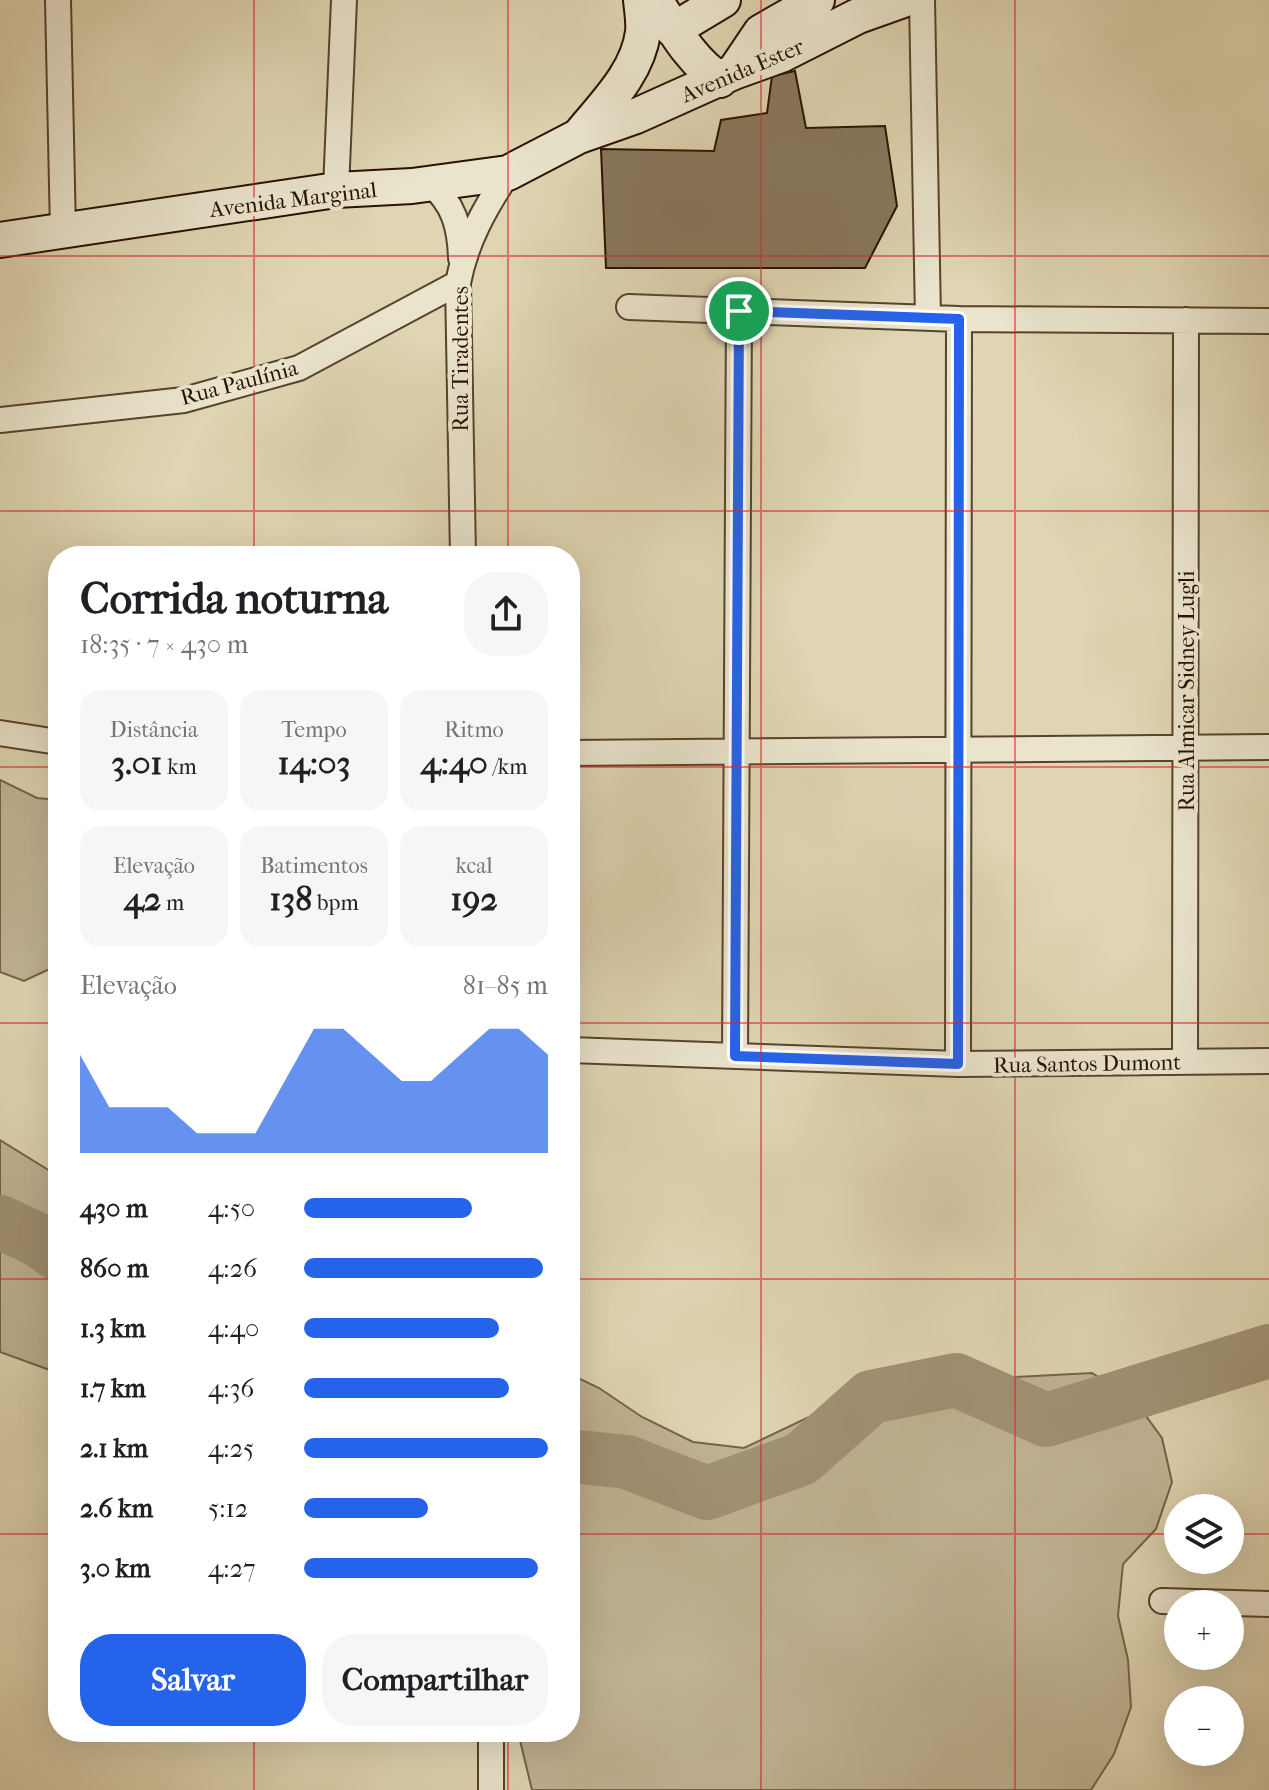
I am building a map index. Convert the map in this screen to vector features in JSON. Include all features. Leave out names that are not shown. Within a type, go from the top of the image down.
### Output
[{"type":"street","points":[[58,0],[63,231]]},
{"type":"street","points":[[336,190],[344,0]]},
{"type":"street","points":[[579,136],[623,82],[635,62],[643,31],[641,0]]},
{"type":"street","points":[[655,0],[673,30],[707,71],[727,76],[761,32],[817,0]]},
{"type":"street","points":[[673,30],[723,0]]},
{"type":"street","name":"Avenida Ester","points":[[579,136],[781,55],[858,16],[903,0]]},
{"type":"street","points":[[922,0],[928,318]]},
{"type":"street","name":"Avenida Marginal","points":[[0,240],[336,190],[508,173],[579,136]]},
{"type":"street","name":"Rua Tiradentes","points":[[463,546],[460,273],[481,214],[508,173]]},
{"type":"street","points":[[429,183],[442,193],[461,232],[460,273]]},
{"type":"street","name":"Rua Paulínia","points":[[0,420],[184,400],[299,368],[460,273]]},
{"type":"street","points":[[629,307],[959,319],[1269,321]]},
{"type":"street","points":[[735,1056],[739,311]]},
{"type":"street","points":[[958,1064],[959,319]]},
{"type":"street","name":"Rua Almicar Sidney Lugli","points":[[1185,1062],[1186,320]]},
{"type":"street","points":[[0,733],[48,740]]},
{"type":"street","points":[[580,753],[1269,747]]},
{"type":"street","name":"Rua Santos Dumont","points":[[580,1050],[958,1064],[1269,1061]]},
{"type":"street","points":[[1162,1601],[1269,1604]]},
{"type":"street","points":[[491,1742],[491,1790]]},
{"type":"shaded area","points":[[0,780],[37,798],[48,799],[48,970],[24,981],[0,972]]},
{"type":"shaded area","points":[[0,1140],[48,1170],[48,1369],[0,1352]]},
{"type":"shaded area","points":[[941,1365],[997,1378],[1092,1373],[1135,1401],[1162,1438],[1172,1482],[1168,1494],[1164,1494],[1164,1506],[1156,1529],[1123,1564],[1118,1616],[1128,1660],[1131,1707],[1114,1754],[1091,1790],[532,1790],[520,1742],[580,1742],[580,1379],[642,1417],[693,1442],[744,1448],[889,1379]]},
{"type":"building","points":[[795,71],[806,128],[885,126],[897,206],[865,268],[606,268],[601,149],[714,151],[721,120],[767,113],[772,76]]},
{"type":"waterway","points":[[0,1222],[48,1247]]},
{"type":"waterway","points":[[580,1457],[627,1462],[707,1493],[801,1459],[871,1397],[956,1380],[1046,1420],[1269,1351]]},
{"type":"route","points":[[739,311],[959,319],[958,1064],[735,1056],[739,311]]}]
